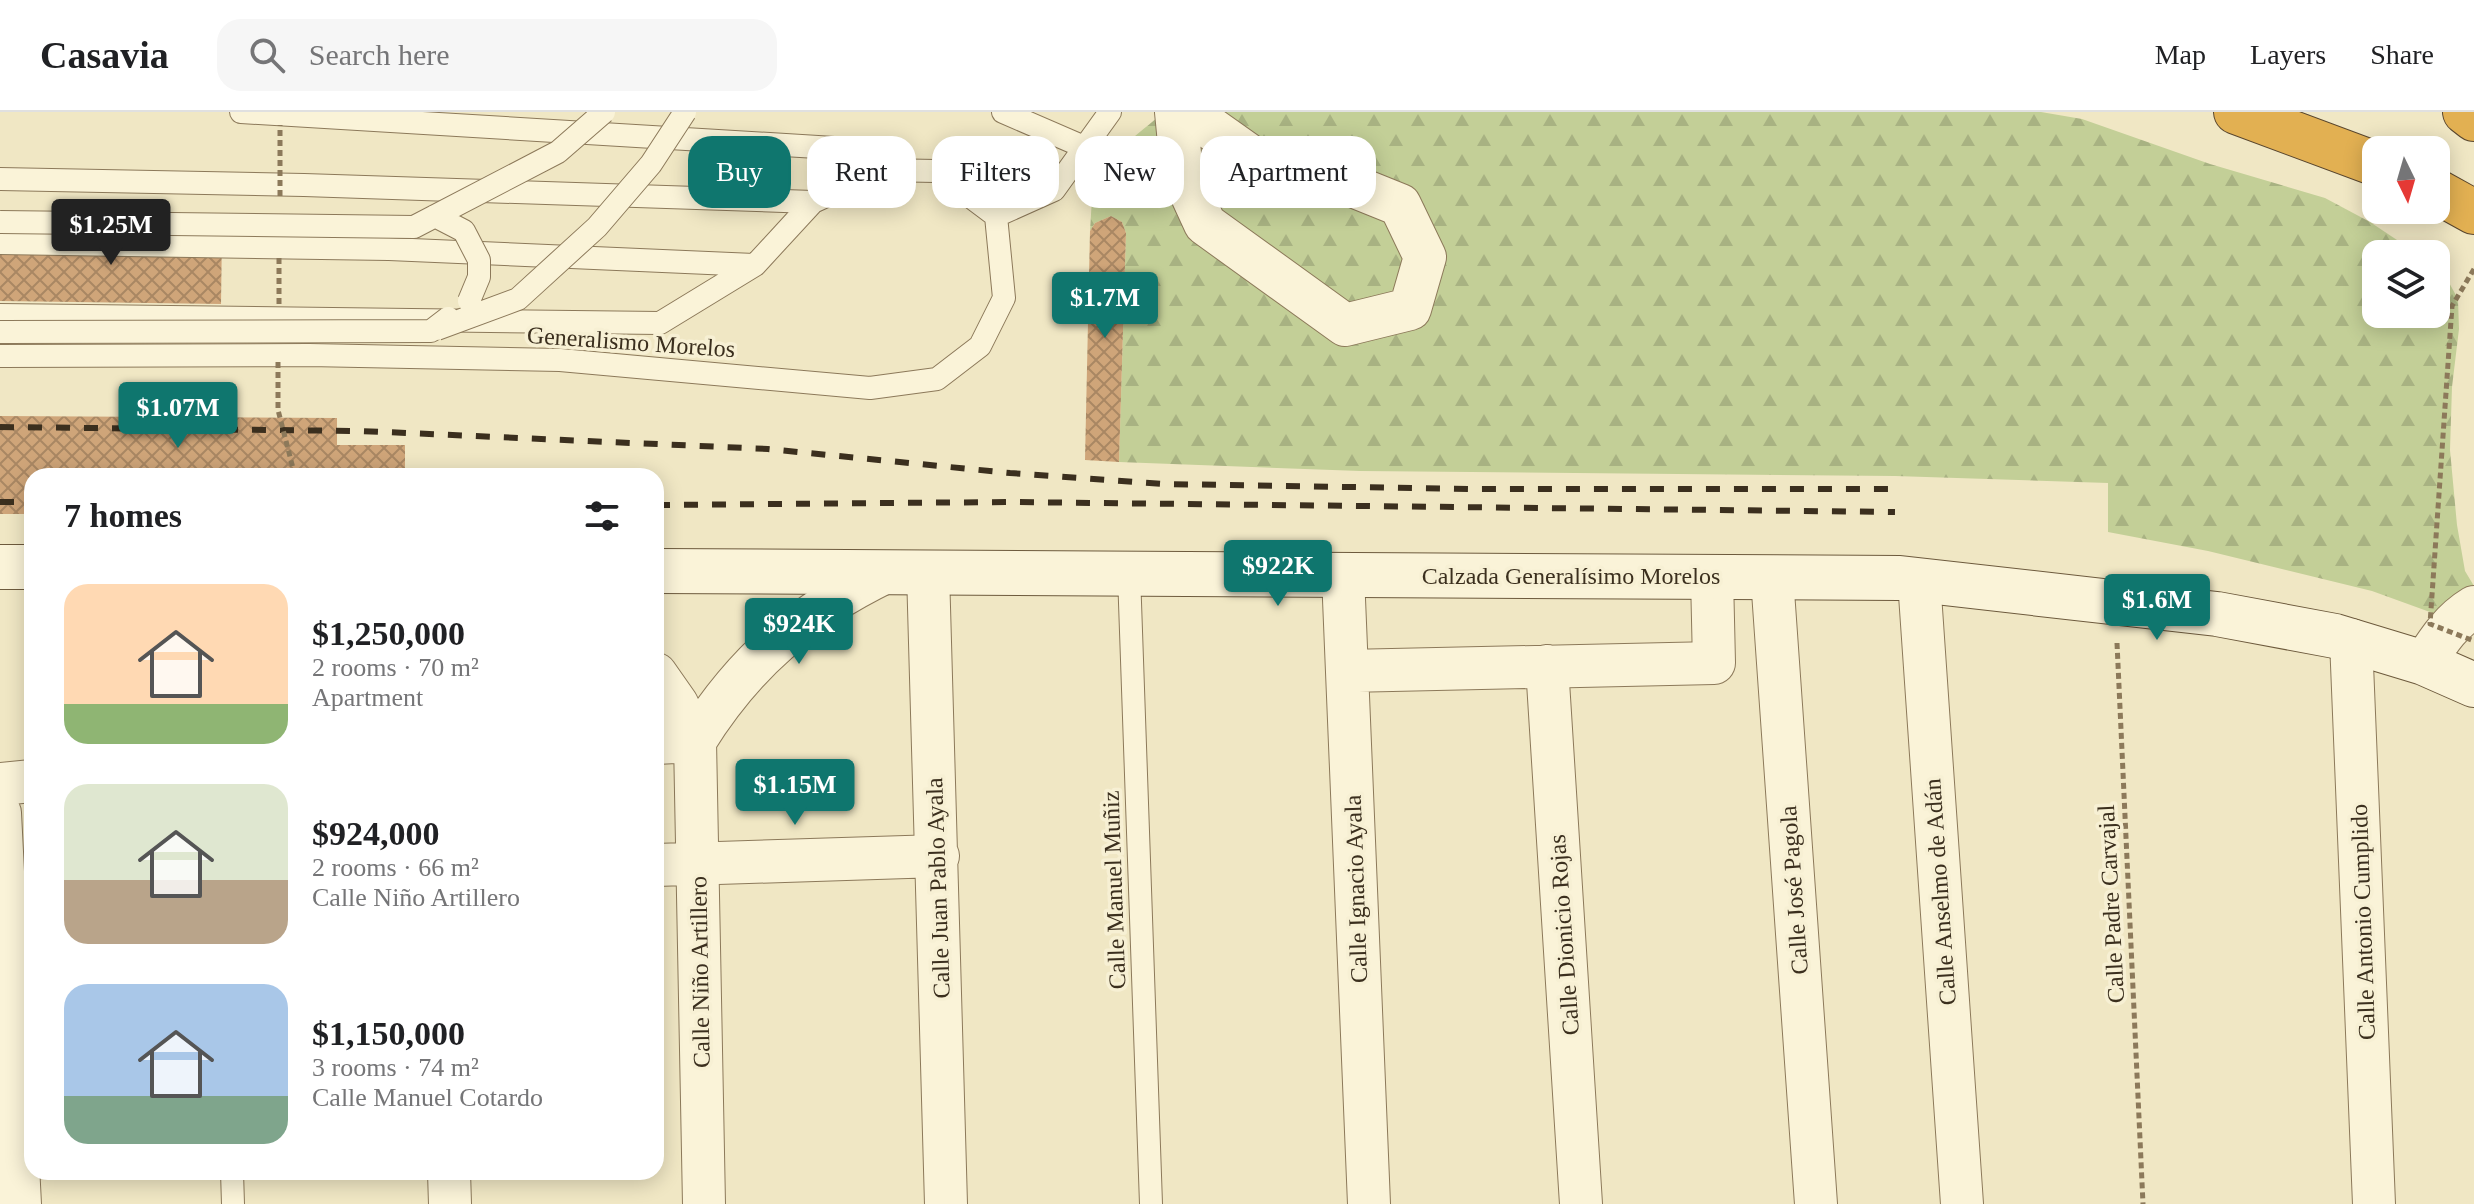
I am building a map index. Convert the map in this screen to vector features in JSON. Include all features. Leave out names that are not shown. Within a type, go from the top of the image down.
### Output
[{"type":"highway","points":[[2236,112],[2359,143]]},
{"type":"highway","points":[[2465,112],[2474,119]]},
{"type":"street","points":[[1176,112],[1182,174],[1205,224],[1345,325],[1410,309],[1425,257],[1400,205],[1338,180],[1260,163],[1188,112]]},
{"type":"street","points":[[2452,200],[2474,238]]},
{"type":"street","points":[[0,567],[24,567]]},
{"type":"street","name":"Calzada Generalísimo Morelos","points":[[664,571],[1919,580],[2217,614],[2351,640],[2424,663],[2474,685]]},
{"type":"street","points":[[676,742],[715,708],[765,651],[802,620],[842,593],[907,572]]},
{"type":"street","name":"Calle Juan Pablo Ayala","points":[[907,572],[938,856],[946,1204]]},
{"type":"street","name":"Calle Ignacio Ayala","points":[[1343,575],[1369,1204]]},
{"type":"street","points":[[1347,671],[1714,663],[1712,577]]},
{"type":"street","name":"Calle José Pagola","points":[[1772,577],[1816,1204]]},
{"type":"street","name":"Calle Anselmo de Adán","points":[[1919,580],[1962,1204]]},
{"type":"street","points":[[2424,663],[2458,618],[2474,607]]},
{"type":"street","name":"Calle Antonio Cumplido","points":[[2351,640],[2374,1204]]},
{"type":"street","name":"Calle Dionicio Rojas","points":[[1547,666],[1581,1204]]},
{"type":"street","name":"Calle Niño Artillero","points":[[664,685],[677,704],[676,742],[698,862],[704,1204]]},
{"type":"street","points":[[0,784],[24,782]]},
{"type":"street","points":[[0,813],[20,1204]]},
{"type":"street","points":[[664,864],[938,856]]},
{"type":"street","points":[[449,1180],[450,1204]]},
{"type":"lane","name":"Generalismo Morelos","points":[[241,112],[807,146]]},
{"type":"lane","points":[[0,222],[414,227],[558,152],[604,112]]},
{"type":"lane","points":[[0,332],[431,331],[518,299],[597,227],[651,164],[685,112]]},
{"type":"lane","points":[[1003,112],[1075,143]]},
{"type":"lane","points":[[1092,136],[1110,112]]},
{"type":"lane","points":[[996,216],[1054,190],[1075,160]]},
{"type":"lane","name":"Generalismo Morelos","points":[[0,356],[309,355],[560,360],[870,388],[937,379],[980,346],[1004,298],[996,216],[936,171],[916,171]]},
{"type":"lane","name":"Generalismo Morelos","points":[[0,179],[304,185],[807,202]]},
{"type":"lane","name":"Generalismo Morelos","points":[[0,315],[660,323],[755,265],[807,208]]},
{"type":"lane","points":[[431,331],[469,301],[479,277],[479,260],[464,231],[435,216]]},
{"type":"lane","points":[[0,243],[389,249],[755,265]]},
{"type":"lane","name":"Calle Manuel Muñiz","points":[[1129,574],[1151,1204]]},
{"type":"lane","points":[[232,1180],[233,1204]]},
{"type":"path","points":[[2474,269],[2452,306],[2430,624],[2474,641]]},
{"type":"path","name":"Calle Padre Carvajal","points":[[2116,602],[2143,1204]]},
{"type":"green space","points":[[1164,112],[2041,112],[2082,119],[2210,164],[2325,198],[2362,218],[2362,224],[2373,224],[2397,240],[2362,240],[2362,328],[2450,328],[2450,284],[2458,299],[2459,329],[2452,387],[2450,450],[2465,571],[2474,586],[2474,628],[2372,591],[2208,551],[2108,532],[2108,483],[1895,476],[1360,471],[1119,462],[1126,233],[1122,222],[1111,216],[1095,223],[1090,231],[1091,208],[1184,208],[1184,136],[1135,136]]},
{"type":"building","points":[[1111,216],[1122,222],[1126,233],[1119,462],[1085,460],[1090,231],[1095,223]]},
{"type":"building","points":[[0,230],[222,233],[221,304],[0,301]]},
{"type":"building","points":[[0,416],[337,418],[337,445],[405,445],[405,468],[24,468],[24,514],[0,514]]},
{"type":"railway","points":[[0,427],[361,431],[768,449],[1010,473],[1164,484],[1473,489],[1894,489]]},
{"type":"railway","points":[[0,502],[24,502]]},
{"type":"railway","points":[[664,505],[1009,502],[1895,512]]}]
